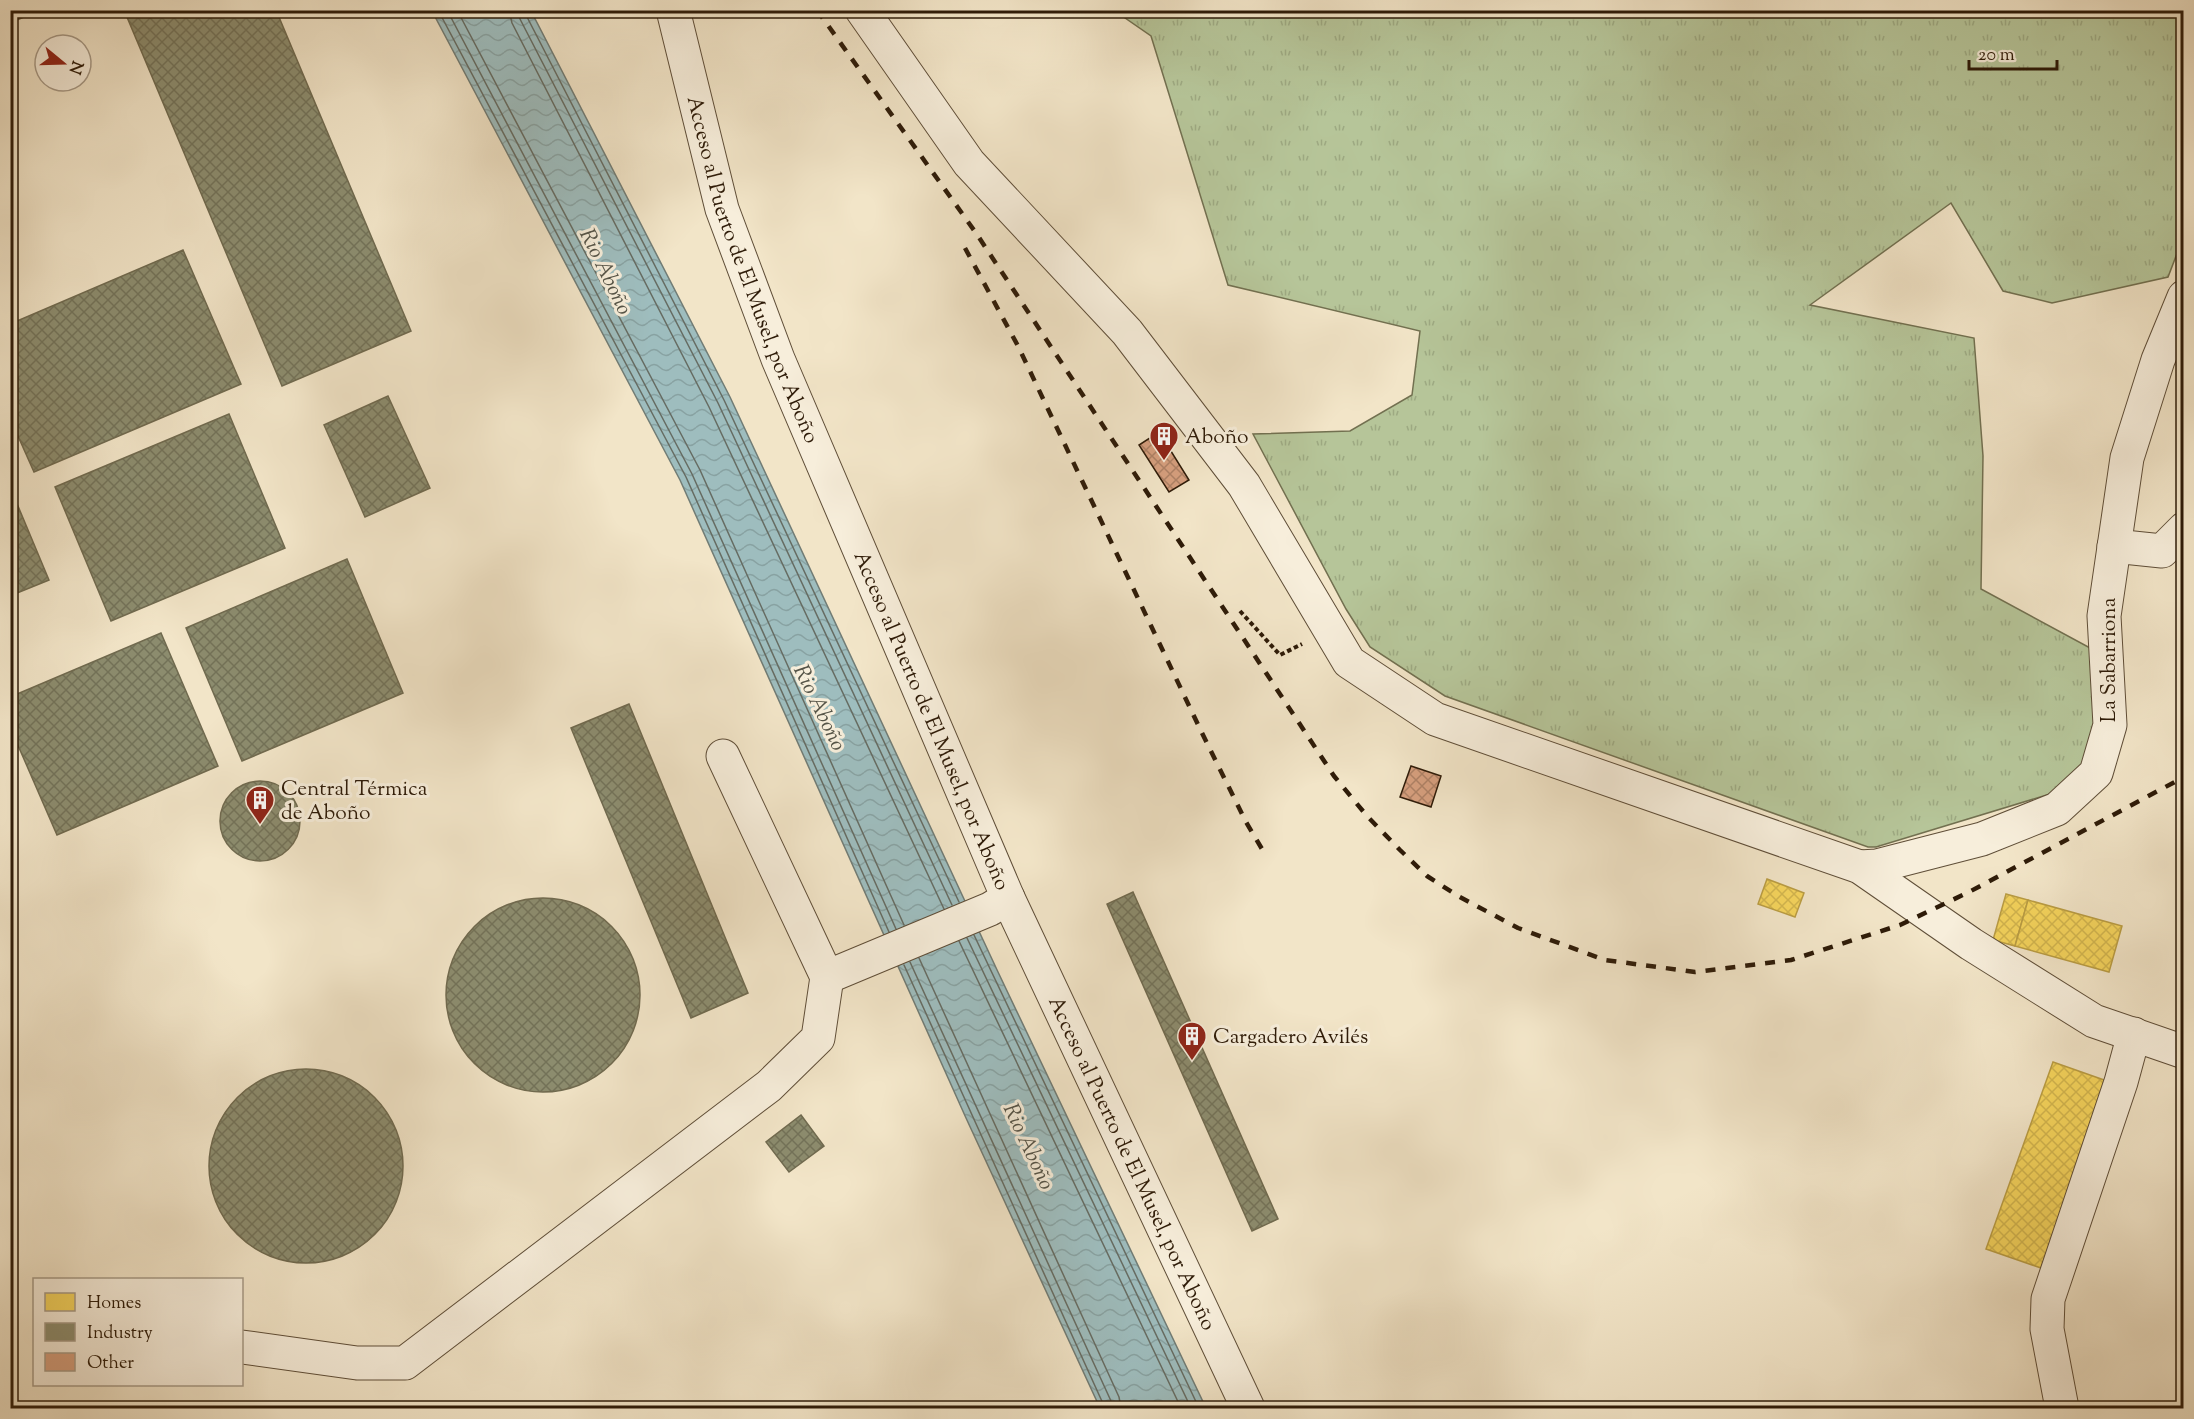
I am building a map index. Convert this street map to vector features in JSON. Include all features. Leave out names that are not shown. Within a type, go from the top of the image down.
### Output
[{"type":"street","name":"Acceso al Puerto de El Musel, por Aboño","points":[[674,10],[722,209],[778,359],[999,904],[1248,1408]]},
{"type":"street","points":[[862,10],[969,163],[1127,332],[1244,485],[1349,662],[1435,719],[1860,867],[1971,944],[2094,1021],[2184,1052]]},
{"type":"street","name":"La Sabarriona","points":[[1860,867],[1877,866],[1982,839],[2057,809],[2096,773],[2110,725],[2104,616],[2127,458],[2171,364],[2184,297]]},
{"type":"street","points":[[2114,546],[2162,551],[2184,529]]},
{"type":"street","points":[[243,1347],[357,1363],[405,1363],[769,1086],[818,1038],[826,977],[723,756]]},
{"type":"street","points":[[826,977],[999,904]]},
{"type":"street","points":[[2062,1408],[2047,1329],[2048,1299],[2121,1082],[2134,1034]]},
{"type":"path","points":[[1240,611],[1280,655],[1329,630]]},
{"type":"green space","points":[[1115,11],[2183,11],[2183,238],[2168,277],[2052,303],[2003,291],[1951,203],[1810,305],[1974,338],[1983,456],[1981,589],[2092,649],[2097,723],[2082,771],[2050,794],[1876,847],[1868,847],[1445,696],[1370,647],[1346,609],[1253,434],[1350,431],[1412,395],[1420,331],[1228,285],[1151,36]]},
{"type":"water","name":"Rio Aboño","points":[[432,11],[531,11],[730,397],[998,972],[1206,1408],[1100,1408],[966,1118],[680,480]]},
{"type":"building: Homes","points":[[1767,879],[1804,893],[1795,917],[1758,904]]},
{"type":"building: Homes","points":[[2006,894],[2028,900],[2015,946],[1993,940]]},
{"type":"building: Homes","points":[[2028,900],[2122,926],[2109,972],[2015,946]]},
{"type":"building: Homes","points":[[2053,1062],[2107,1081],[2041,1268],[1986,1249]]},
{"type":"building: Industry","points":[[10,10],[40,10],[10,23]]},
{"type":"building: Industry","points":[[124,10],[276,10],[411,331],[282,386]]},
{"type":"building: Industry","points":[[183,250],[241,384],[34,472],[10,418],[10,324]]},
{"type":"building: Industry","points":[[388,396],[430,488],[365,517],[324,425]]},
{"type":"building: Industry","points":[[229,414],[285,548],[111,621],[55,487]]},
{"type":"building: Industry","points":[[10,487],[49,580],[10,596]]},
{"type":"building: Industry","points":[[347,559],[403,693],[242,761],[186,628]]},
{"type":"building: Industry","points":[[161,633],[218,766],[57,835],[10,727],[10,697]]},
{"type":"building: Industry","points":[[629,704],[748,993],[691,1018],[571,728]]},
{"type":"building: Industry","name":"Central Térmica de Aboño","points":[[260,781],[275,784],[288,793],[297,806],[300,821],[297,836],[288,849],[275,858],[260,861],[245,858],[232,849],[223,836],[220,821],[223,806],[232,793],[245,784]]},
{"type":"building: Industry","name":"Cargadero Avilés","points":[[1133,892],[1278,1219],[1252,1231],[1107,904]]},
{"type":"building: Industry","points":[[543,898],[571,902],[589,910],[604,920],[618,934],[636,967],[640,995],[636,1023],[628,1041],[618,1056],[604,1070],[571,1088],[543,1092],[515,1088],[497,1080],[482,1070],[468,1056],[450,1023],[446,995],[450,967],[458,949],[468,934],[482,920],[515,902]]},
{"type":"building: Industry","points":[[306,1069],[334,1073],[352,1081],[367,1091],[381,1105],[399,1138],[403,1166],[399,1194],[391,1212],[381,1227],[367,1241],[334,1259],[306,1263],[278,1259],[260,1251],[245,1241],[231,1227],[213,1194],[209,1166],[213,1138],[221,1120],[231,1105],[245,1091],[278,1073]]},
{"type":"building: Industry","points":[[801,1115],[824,1146],[789,1172],[766,1142]]},
{"type":"building: Other","name":"Aboño","points":[[1159,432],[1189,480],[1169,492],[1139,445]]},
{"type":"building: Other","points":[[1411,766],[1441,776],[1431,807],[1400,797]]},
{"type":"railway","points":[[817,10],[976,233],[1334,776],[1367,816],[1400,850],[1427,876],[1458,896],[1518,928],[1605,960],[1695,972],[1791,960],[1900,925],[1969,892],[2184,777]]},
{"type":"railway","points":[[965,248],[1018,346],[1202,733],[1246,822],[1262,849]]},
{"type":"place","name":"Aboño","points":[[1164,462]]},
{"type":"place","name":"Central Térmica de Aboño","points":[[260,826]]},
{"type":"place","name":"Cargadero Avilés","points":[[1192,1062]]}]
